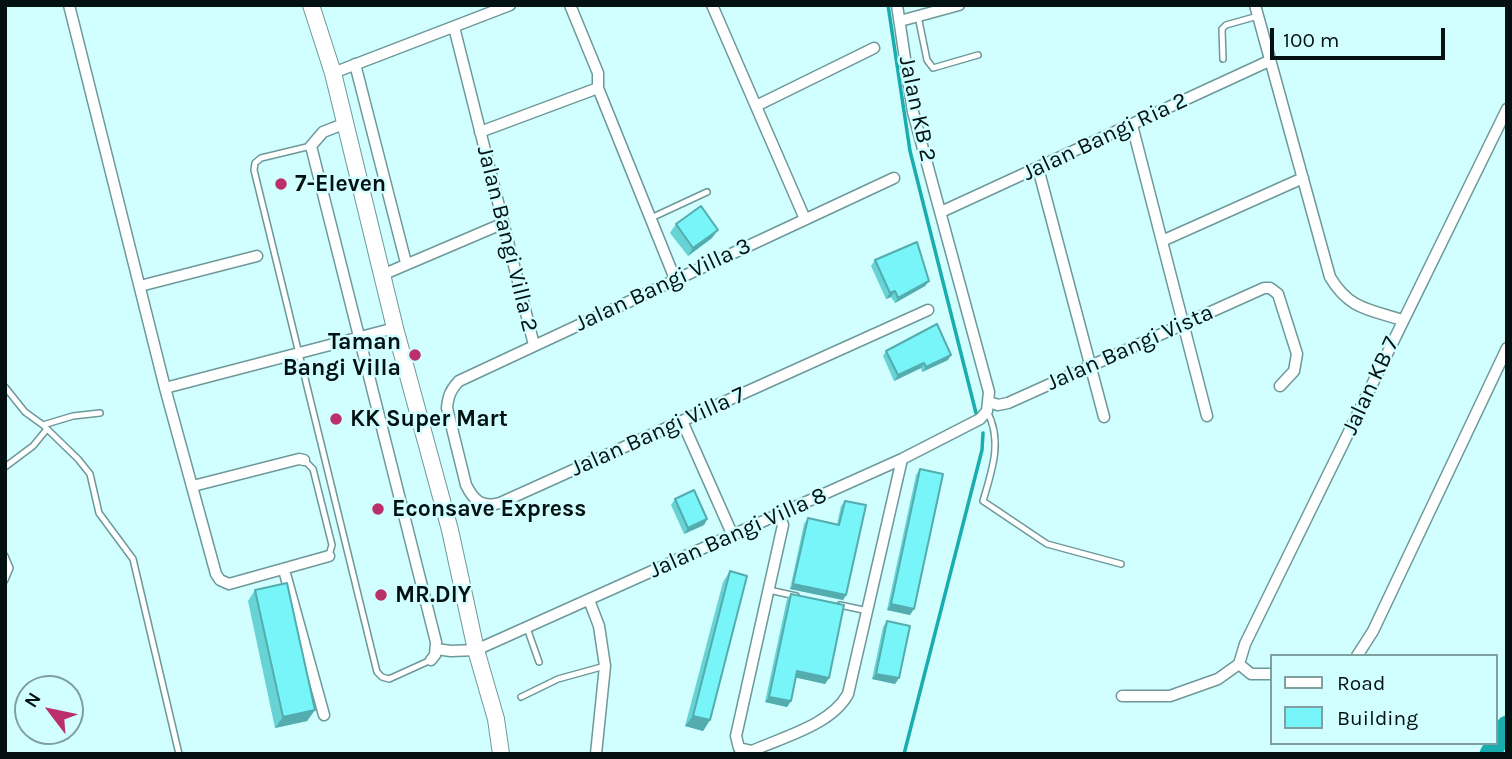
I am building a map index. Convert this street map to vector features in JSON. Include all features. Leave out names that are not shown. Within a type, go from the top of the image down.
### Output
[{"type":"street","points":[[69,5],[165,388],[216,574],[225,583],[236,583],[329,556]]},
{"type":"street","points":[[311,5],[346,122],[395,328],[450,530],[502,754]]},
{"type":"street","points":[[333,73],[510,5]]},
{"type":"street","points":[[570,5],[598,73],[598,88],[675,279]]},
{"type":"street","points":[[712,5],[805,219]]},
{"type":"street","name":"Jalan KB 2","points":[[897,5],[913,112],[989,392],[988,407]]},
{"type":"street","points":[[900,21],[959,5]]},
{"type":"street","points":[[1257,11],[1330,277],[1341,295],[1359,306],[1402,320]]},
{"type":"street","name":"Jalan Bangi Villa 2","points":[[454,27],[534,345]]},
{"type":"street","points":[[755,106],[874,48]]},
{"type":"street","name":"Jalan Bangi Ria 2","points":[[941,212],[1269,61]]},
{"type":"street","points":[[355,64],[406,263]]},
{"type":"street","points":[[480,132],[598,88]]},
{"type":"street","name":"Jalan KB 7","points":[[1240,664],[1245,644],[1507,109]]},
{"type":"street","points":[[346,122],[323,132],[311,146],[436,649],[430,660]]},
{"type":"street","points":[[1132,125],[1206,416]]},
{"type":"street","points":[[1038,168],[1104,417]]},
{"type":"street","name":"Jalan Bangi Villa 3","points":[[447,408],[452,388],[459,381],[894,178]]},
{"type":"street","points":[[1162,241],[1303,178]]},
{"type":"street","points":[[382,275],[503,223]]},
{"type":"street","points":[[140,286],[257,256]]},
{"type":"street","name":"Jalan Bangi Vista","points":[[988,407],[1008,403],[1264,288],[1270,288],[1278,294],[1297,354],[1294,371],[1280,386]]},
{"type":"street","name":"Jalan Bangi Villa 7","points":[[447,408],[471,497],[490,506],[928,310]]},
{"type":"street","points":[[165,388],[395,328]]},
{"type":"street","points":[[1358,654],[1373,631],[1507,348]]},
{"type":"street","name":"Jalan Bangi Villa 8","points":[[476,650],[902,460],[972,425],[988,407]]},
{"type":"street","points":[[682,421],[733,536]]},
{"type":"street","points":[[193,486],[304,460]]},
{"type":"street","points":[[779,515],[783,526],[736,742],[738,748],[752,751],[824,719],[842,705],[852,683],[902,460]]},
{"type":"street","points":[[284,570],[324,715]]},
{"type":"street","points":[[589,600],[599,626],[605,666],[596,754]]},
{"type":"street","points":[[436,649],[476,650]]},
{"type":"street","points":[[1122,696],[1170,696],[1218,679],[1240,664],[1251,674],[1270,674]]},
{"type":"lane","points":[[1223,59],[1222,29],[1257,11]]},
{"type":"lane","points":[[918,16],[927,60],[933,68],[978,55]]},
{"type":"lane","points":[[311,146],[261,158],[255,163],[254,170],[377,672],[389,679],[430,660]]},
{"type":"lane","points":[[651,218],[706,192]]},
{"type":"lane","points":[[5,387],[25,412],[45,427],[90,474],[99,513],[133,559],[179,754]]},
{"type":"lane","points":[[988,407],[993,423],[996,453],[983,501],[1048,544],[1121,564]]},
{"type":"lane","points":[[5,467],[33,446],[45,427],[73,416],[100,412]]},
{"type":"lane","points":[[304,460],[313,469],[332,545],[329,556]]},
{"type":"lane","points":[[5,556],[10,568],[5,580]]},
{"type":"lane","points":[[769,590],[806,598]]},
{"type":"lane","points":[[831,603],[868,611]]},
{"type":"lane","points":[[527,628],[539,662]]},
{"type":"lane","points":[[521,697],[558,679],[605,666]]},
{"type":"building","points":[[701,206],[718,230],[693,248],[676,224]]},
{"type":"building","points":[[917,242],[929,281],[898,298],[895,291],[890,293],[875,260]]},
{"type":"building","points":[[937,324],[951,355],[926,367],[924,363],[898,375],[886,351]]},
{"type":"building","points":[[920,469],[943,474],[914,609],[891,604]]},
{"type":"building","points":[[694,490],[707,519],[688,528],[675,499]]},
{"type":"building","points":[[845,501],[866,505],[846,595],[793,584],[808,518],[839,525]]},
{"type":"building","points":[[730,571],[747,576],[710,720],[693,716]]},
{"type":"building","points":[[287,583],[315,710],[283,717],[255,590]]},
{"type":"building","points":[[791,594],[844,605],[829,678],[797,671],[791,701],[769,697]]},
{"type":"building","points":[[887,621],[910,626],[899,678],[876,674]]},
{"type":"waterway","points":[[888,5],[910,151],[976,413]]},
{"type":"waterway","points":[[904,754],[982,450],[983,433]]},
{"type":"waterway","points":[[1498,741],[1507,726]]},
{"type":"waterway","points":[[1490,754],[1495,745]]},
{"type":"place","name":"7-Eleven","points":[[281,184]]},
{"type":"place","name":"Taman Bangi Villa","points":[[415,355]]},
{"type":"place","name":"KK Super Mart","points":[[336,419]]},
{"type":"place","name":"Econsave Express","points":[[378,509]]},
{"type":"place","name":"MR.DIY","points":[[381,595]]}]
